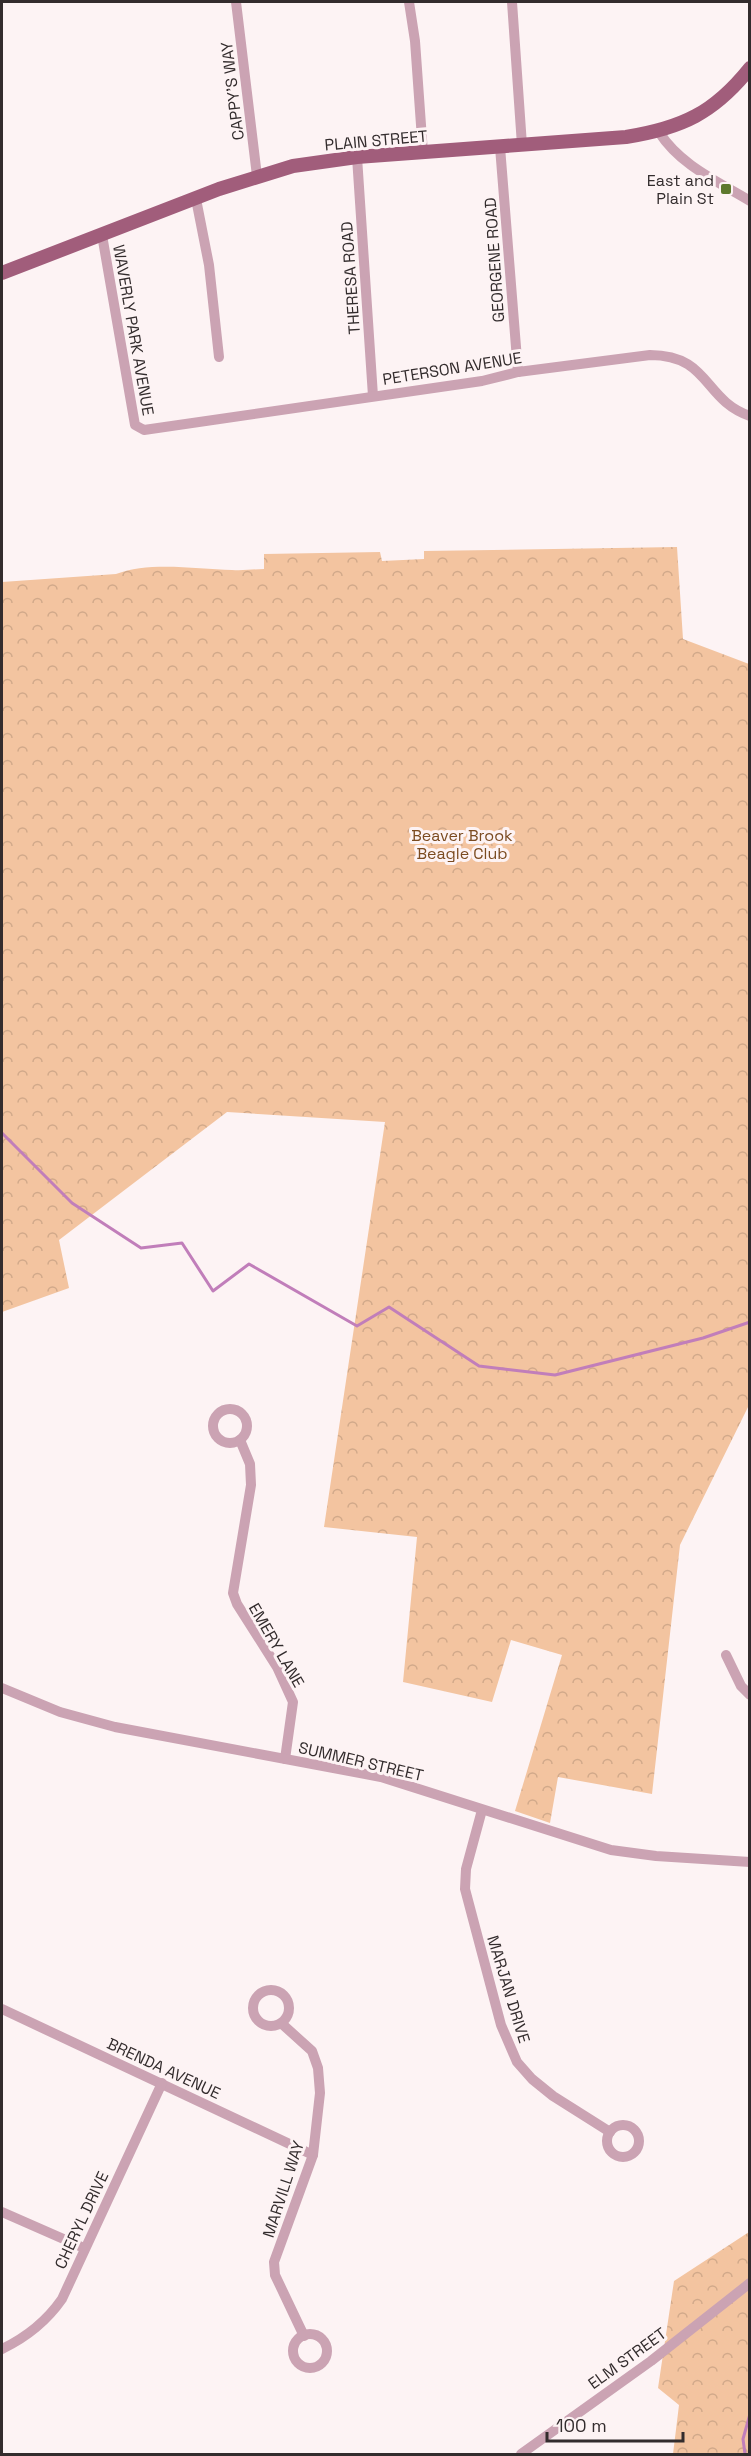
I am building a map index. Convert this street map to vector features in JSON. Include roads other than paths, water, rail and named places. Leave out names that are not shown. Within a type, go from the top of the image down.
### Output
[{"type":"main road","name":"PLAIN STREET","points":[[2,273],[258,176],[303,164],[357,157],[626,137],[659,132],[704,111],[750,68]]},
{"type":"street","name":"CAPPY'S WAY","points":[[236,2],[258,176]]},
{"type":"street","points":[[409,2],[415,41],[423,153]]},
{"type":"street","points":[[512,2],[522,145]]},
{"type":"street","points":[[659,132],[671,150],[685,161],[750,201]]},
{"type":"street","name":"GEORGENE ROAD","points":[[500,147],[518,372]]},
{"type":"street","name":"THERESA ROAD","points":[[357,157],[373,396]]},
{"type":"street","points":[[196,199],[210,266],[219,357]]},
{"type":"street","name":"WAVERLY PARK AVENUE","points":[[102,235],[135,425],[140,428]]},
{"type":"street","name":"PETERSON AVENUE","points":[[140,428],[144,430],[482,381],[518,372],[650,355],[673,357],[696,368],[729,406],[750,416]]},
{"type":"street","name":"EMERY LANE","points":[[240,1440],[250,1464],[250,1485],[233,1593],[237,1604],[277,1667],[293,1702],[285,1759]]},
{"type":"street","points":[[726,1654],[741,1686],[750,1695]]},
{"type":"street","name":"SUMMER STREET","points":[[2,1688],[54,1709],[96,1722],[381,1777],[611,1850],[656,1856],[750,1862]]},
{"type":"street","name":"MARJAN DRIVE","points":[[482,1810],[466,1869],[465,1889],[508,2044],[517,2062],[541,2086],[610,2132]]},
{"type":"street","name":"BRENDA AVENUE","points":[[2,2009],[313,2155]]},
{"type":"street","name":"MARVILL WAY","points":[[281,2023],[312,2051],[318,2068],[320,2093],[313,2155],[274,2262],[275,2275],[304,2336]]},
{"type":"street","name":"CHERYL DRIVE","points":[[2,2349],[26,2336],[54,2310],[62,2299],[162,2083]]},
{"type":"street","points":[[2,2212],[84,2248]]},
{"type":"street","name":"ELM STREET","points":[[521,2454],[651,2361],[750,2283]]},
{"type":"waterway","points":[[2,1133],[72,1203],[141,1248],[182,1243],[213,1291],[249,1264],[357,1326],[389,1307],[479,1366],[555,1375],[703,1338],[750,1322]]},
{"type":"waterway","points":[[745,2454],[743,2439],[750,2414]]},
{"type":"place","name":"East and Plain St","points":[[726,189]]},
{"type":"park label","name":"Beaver Brook Beagle Club","points":[[462,844]]}]
